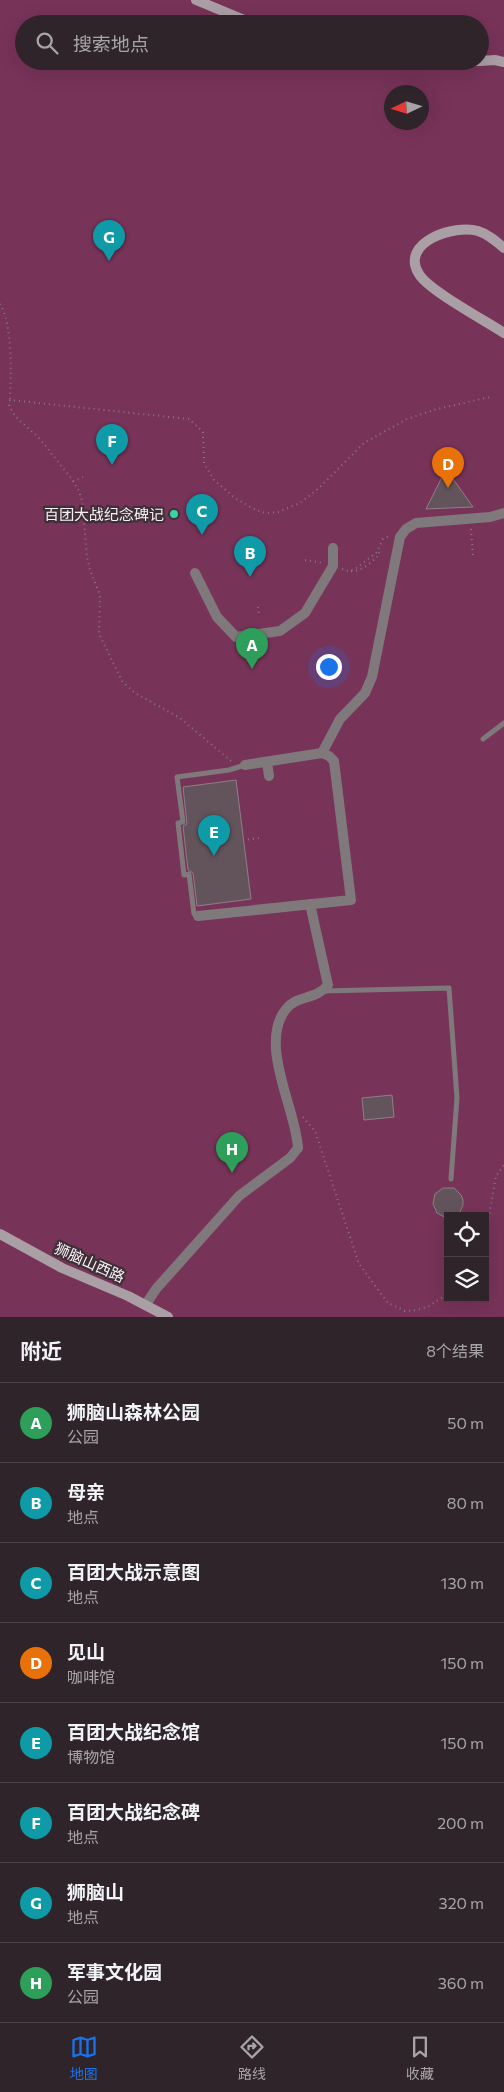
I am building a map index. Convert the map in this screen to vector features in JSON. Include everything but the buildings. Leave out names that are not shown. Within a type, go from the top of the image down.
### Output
[{"type":"street","points":[[196,0],[232,15]]},
{"type":"street","points":[[489,60],[504,62]]},
{"type":"street","points":[[504,248],[493,238],[478,231],[461,229],[428,240],[417,251],[414,262],[419,276],[434,288],[504,333]]},
{"type":"street","points":[[322,753],[340,719],[365,693],[372,678],[400,537],[406,529],[416,523],[490,517],[504,513]]},
{"type":"street","points":[[195,573],[217,617],[236,637],[275,632],[284,629],[305,613],[333,566],[333,548]]},
{"type":"street","points":[[198,916],[351,900],[334,761],[330,756],[322,753],[245,765]]},
{"type":"street","points":[[267,762],[269,776]]},
{"type":"street","points":[[146,1304],[156,1290],[239,1196],[290,1158],[298,1148],[297,1134],[281,1083],[277,1054],[278,1021],[291,1004],[303,998],[316,996],[328,985],[310,904]]},
{"type":"street","name":"狮脑山西路","points":[[0,1234],[62,1268],[146,1304],[168,1317]]},
{"type":"lane","points":[[483,739],[504,723]]},
{"type":"lane","points":[[198,916],[194,914],[189,874],[184,875],[178,823],[183,822],[177,776],[229,770],[245,765]]},
{"type":"lane","points":[[323,991],[449,988],[457,1098],[451,1179]]},
{"type":"path","points":[[0,304],[6,317],[10,352],[9,406],[15,416],[34,432],[74,481],[82,502],[90,570],[100,595],[99,634],[122,681],[135,693],[180,718],[232,762],[245,765]]},
{"type":"path","points":[[10,400],[189,419],[203,432],[204,463],[214,480],[235,498],[265,514],[278,512],[300,503],[319,488],[364,443],[407,419],[436,409],[490,397]]},
{"type":"path","points":[[74,481],[83,477]]},
{"type":"path","points":[[470,519],[473,556]]},
{"type":"path","points":[[349,571],[358,572],[379,555],[379,549]]},
{"type":"path","points":[[356,569],[377,552]]},
{"type":"path","points":[[305,560],[325,563]]},
{"type":"path","points":[[258,607],[259,613]]},
{"type":"path","points":[[244,840],[260,838]]},
{"type":"path","points":[[290,1111],[304,1118],[315,1131],[359,1264],[388,1303],[405,1311],[417,1310],[429,1306],[444,1297]]},
{"type":"path","points":[[489,1215],[496,1176],[504,1165]]},
{"type":"shaded area","points":[[0,0],[504,0],[504,1317],[0,1317]]},
{"type":"place","name":"狮脑山","points":[[109,261]]},
{"type":"place","name":"百团大战纪念碑","points":[[112,465]]},
{"type":"place","name":"见山","points":[[448,488]]},
{"type":"place","name":"百团大战纪念碑记","points":[[174,514]]},
{"type":"place","name":"百团大战示意图","points":[[202,535]]},
{"type":"place","name":"母亲","points":[[250,577]]},
{"type":"place","name":"狮脑山森林公园","points":[[252,669]]},
{"type":"place","name":"百团大战纪念馆","points":[[214,856]]},
{"type":"place","name":"军事文化园","points":[[232,1173]]}]
